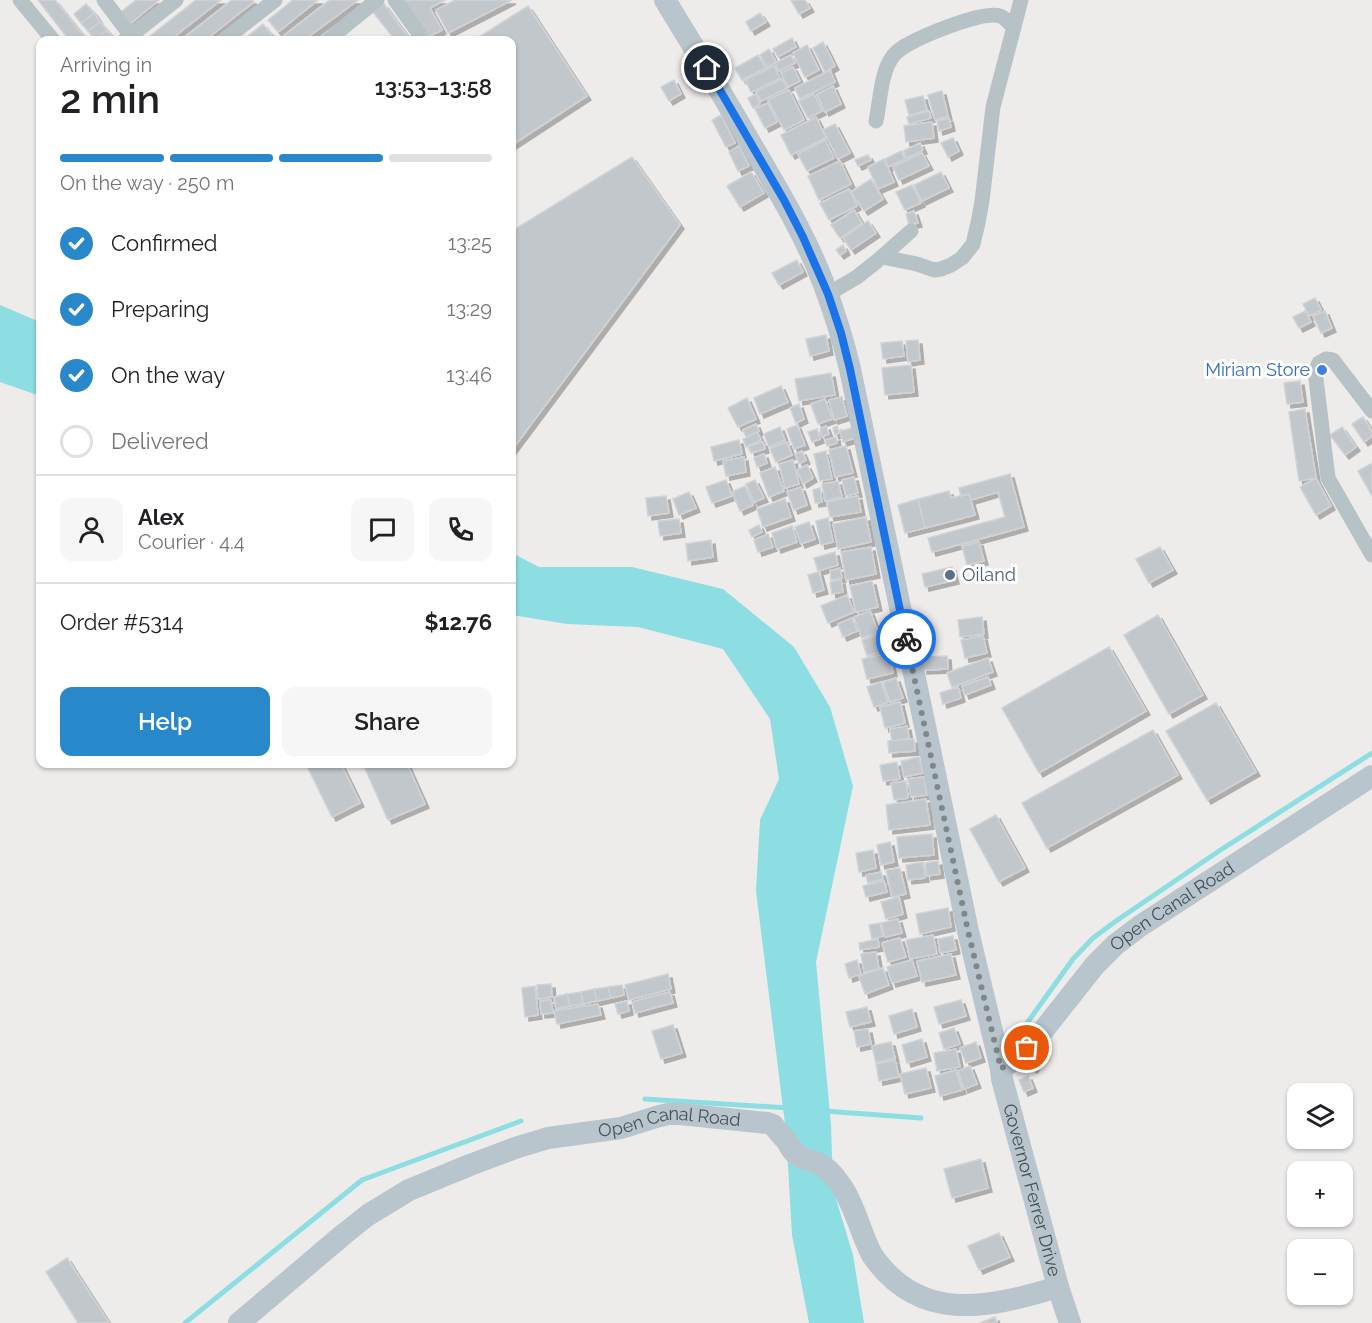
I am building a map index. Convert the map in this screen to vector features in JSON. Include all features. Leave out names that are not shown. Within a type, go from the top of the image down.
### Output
[{"type":"street","points":[[20,0],[50,36]]},
{"type":"street","points":[[104,0],[128,36]]},
{"type":"street","points":[[134,36],[176,0]]},
{"type":"street","points":[[229,36],[275,0]]},
{"type":"street","points":[[347,35],[377,0]]},
{"type":"street","points":[[395,0],[418,32]]},
{"type":"street","name":"Governor Ferrer Drive","points":[[665,0],[784,200],[828,294],[841,333],[968,931],[1002,1079],[1058,1287],[1070,1323]]},
{"type":"street","points":[[882,257],[934,270],[951,265],[962,258],[973,244],[982,201],[993,107],[1022,0]]},
{"type":"street","points":[[876,121],[884,73],[892,57],[902,47],[981,16],[1000,16],[1014,28]]},
{"type":"street","points":[[828,294],[850,282],[911,231]]},
{"type":"street","points":[[1372,411],[1333,360],[1326,359],[1319,363],[1315,371],[1328,478],[1372,555]]},
{"type":"street","name":"Open Canal Road","points":[[1001,1069],[1027,1048],[1095,965],[1125,937],[1372,776]]},
{"type":"street","name":"Open Canal Road","points":[[238,1323],[344,1234],[388,1202],[431,1180],[515,1148],[549,1138],[621,1128],[656,1117],[680,1114],[773,1125],[795,1154],[818,1163],[835,1176],[844,1190],[866,1243],[879,1266],[897,1288],[909,1298],[923,1305],[936,1309],[964,1311],[1058,1287]]},
{"type":"water","points":[[0,305],[36,320],[36,395],[0,382]]},
{"type":"water","points":[[516,555],[539,567],[632,567],[723,589],[794,647],[830,707],[853,786],[816,962],[831,1125],[833,1189],[853,1255],[864,1323],[809,1323],[792,1235],[786,1132],[756,891],[760,820],[779,779],[770,719],[723,649],[638,627],[567,624],[516,616]]},
{"type":"building","points":[[38,0],[55,0],[84,36],[66,36]]},
{"type":"building","points":[[136,0],[159,0],[130,24],[121,12]]},
{"type":"building","points":[[196,0],[221,0],[175,36],[150,36]]},
{"type":"building","points":[[232,0],[252,0],[254,2],[210,36],[186,36]]},
{"type":"building","points":[[293,0],[318,0],[278,32],[268,20]]},
{"type":"building","points":[[330,0],[358,0],[309,36],[283,36]]},
{"type":"building","points":[[403,0],[445,0],[430,8],[442,30],[430,36],[422,36]]},
{"type":"building","points":[[455,0],[512,0],[448,33],[436,10]]},
{"type":"building","points":[[791,0],[805,0],[810,8],[799,14]]},
{"type":"building","points":[[86,4],[94,13],[81,23],[74,14]]},
{"type":"building","points":[[384,4],[408,36],[392,36],[373,12]]},
{"type":"building","points":[[528,6],[587,96],[516,142],[516,36],[480,36]]},
{"type":"building","points":[[94,13],[100,22],[88,31],[81,23]]},
{"type":"building","points":[[760,13],[766,22],[751,31],[746,22]]},
{"type":"building","points":[[100,22],[107,30],[100,36],[92,36],[88,31]]},
{"type":"building","points":[[263,24],[272,35],[271,36],[248,36]]},
{"type":"building","points":[[107,30],[112,36],[100,36]]},
{"type":"building","points":[[792,38],[796,47],[778,57],[773,49]]},
{"type":"building","points":[[823,42],[835,66],[825,72],[813,48]]},
{"type":"building","points":[[807,45],[819,70],[805,77],[793,53]]},
{"type":"building","points":[[769,49],[776,62],[767,67],[760,55]]},
{"type":"building","points":[[758,55],[765,68],[742,80],[735,68]]},
{"type":"building","points":[[791,55],[795,63],[779,71],[775,63]]},
{"type":"building","points":[[774,66],[780,78],[751,92],[745,80]]},
{"type":"building","points":[[793,67],[800,81],[788,87],[781,73]]},
{"type":"building","points":[[830,70],[835,82],[800,99],[795,88]]},
{"type":"building","points":[[782,79],[787,88],[761,101],[756,92]]},
{"type":"building","points":[[674,80],[681,94],[669,101],[661,87]]},
{"type":"building","points":[[833,86],[841,104],[825,112],[817,94]]},
{"type":"building","points":[[789,90],[804,120],[784,130],[768,100]]},
{"type":"building","points":[[942,91],[948,116],[935,120],[928,95]]},
{"type":"building","points":[[756,94],[760,104],[753,108],[748,98]]},
{"type":"building","points":[[814,94],[822,111],[808,118],[799,101]]},
{"type":"building","points":[[923,96],[927,110],[909,115],[905,100]]},
{"type":"building","points":[[768,103],[777,122],[765,128],[755,109]]},
{"type":"building","points":[[929,111],[931,118],[909,124],[907,117]]},
{"type":"building","points":[[721,115],[735,143],[726,147],[712,120]]},
{"type":"building","points":[[816,117],[826,138],[791,155],[781,135]]},
{"type":"building","points":[[949,118],[951,127],[939,131],[937,121]]},
{"type":"building","points":[[932,122],[934,138],[906,142],[904,126]]},
{"type":"building","points":[[835,124],[850,153],[838,159],[823,130]]},
{"type":"building","points":[[953,138],[959,151],[948,157],[941,143]]},
{"type":"building","points":[[825,140],[834,158],[807,171],[798,154]]},
{"type":"building","points":[[920,143],[923,150],[907,158],[903,151]]},
{"type":"building","points":[[739,146],[749,166],[738,171],[729,152]]},
{"type":"building","points":[[901,151],[905,159],[888,167],[885,159]]},
{"type":"building","points":[[922,153],[929,166],[899,180],[893,167]]},
{"type":"building","points":[[868,155],[871,160],[858,166],[855,160]]},
{"type":"building","points":[[632,157],[680,225],[516,445],[516,229]]},
{"type":"building","points":[[884,159],[894,182],[878,189],[868,167]]},
{"type":"building","points":[[840,161],[851,184],[819,200],[808,176]]},
{"type":"building","points":[[751,172],[764,193],[740,207],[727,186]]},
{"type":"building","points":[[941,172],[949,188],[922,201],[914,185]]},
{"type":"building","points":[[871,179],[883,199],[864,211],[851,192]]},
{"type":"building","points":[[912,185],[921,203],[905,210],[896,192]]},
{"type":"building","points":[[849,189],[857,206],[829,220],[820,203]]},
{"type":"building","points":[[854,210],[862,223],[840,238],[831,225]]},
{"type":"building","points":[[914,211],[918,223],[909,225],[906,214]]},
{"type":"building","points":[[868,221],[876,233],[851,250],[843,238]]},
{"type":"building","points":[[843,245],[846,251],[840,255],[836,250]]},
{"type":"building","points":[[797,260],[803,272],[779,285],[772,273]]},
{"type":"building","points":[[1315,298],[1321,310],[1309,316],[1303,304]]},
{"type":"building","points":[[1305,311],[1311,322],[1299,328],[1293,317]]},
{"type":"building","points":[[1325,311],[1332,328],[1321,333],[1313,316]]},
{"type":"building","points":[[826,335],[829,351],[810,356],[806,339]]},
{"type":"building","points":[[918,340],[920,360],[908,362],[906,341]]},
{"type":"building","points":[[902,341],[904,356],[883,359],[881,343]]},
{"type":"building","points":[[911,365],[914,392],[885,395],[882,368]]},
{"type":"building","points":[[831,373],[835,395],[799,401],[795,379]]},
{"type":"building","points":[[1300,381],[1303,402],[1287,404],[1284,383]]},
{"type":"building","points":[[781,386],[788,402],[760,414],[754,398]]},
{"type":"building","points":[[842,397],[847,416],[834,420],[829,400]]},
{"type":"building","points":[[747,398],[756,419],[738,427],[728,408]]},
{"type":"building","points":[[825,399],[832,419],[818,424],[811,404]]},
{"type":"building","points":[[799,404],[804,419],[796,423],[790,408]]},
{"type":"building","points":[[1305,409],[1316,478],[1299,481],[1289,412]]},
{"type":"building","points":[[1363,417],[1372,431],[1372,436],[1364,442],[1352,424]]},
{"type":"building","points":[[756,424],[759,431],[746,437],[743,430]]},
{"type":"building","points":[[797,425],[805,445],[794,449],[787,429]]},
{"type":"building","points":[[826,426],[829,434],[822,437],[820,429]]},
{"type":"building","points":[[837,426],[839,433],[835,435],[833,428]]},
{"type":"building","points":[[780,427],[785,440],[769,447],[764,434]]},
{"type":"building","points":[[1342,427],[1356,447],[1345,455],[1330,435]]},
{"type":"building","points":[[852,428],[855,438],[843,442],[840,431]]},
{"type":"building","points":[[817,429],[820,439],[812,442],[808,432]]},
{"type":"building","points":[[757,432],[761,440],[746,447],[743,439]]},
{"type":"building","points":[[836,437],[837,443],[827,446],[825,440]]},
{"type":"building","points":[[739,440],[742,454],[714,461],[711,447]]},
{"type":"building","points":[[763,442],[765,449],[751,453],[749,446]]},
{"type":"building","points":[[787,442],[792,455],[776,462],[770,449]]},
{"type":"building","points":[[846,446],[853,473],[835,477],[829,450]]},
{"type":"building","points":[[802,451],[806,460],[799,464],[795,454]]},
{"type":"building","points":[[826,451],[832,479],[820,481],[814,454]]},
{"type":"building","points":[[764,454],[767,463],[757,467],[754,458]]},
{"type":"building","points":[[744,457],[746,472],[726,476],[723,461]]},
{"type":"building","points":[[793,460],[799,484],[785,488],[779,464]]},
{"type":"building","points":[[1372,463],[1372,496],[1358,471]]},
{"type":"building","points":[[807,465],[813,478],[803,484],[797,470]]},
{"type":"building","points":[[775,467],[784,491],[769,497],[760,473]]},
{"type":"building","points":[[1010,474],[1024,527],[932,552],[928,538],[1005,517],[998,492],[971,500],[969,494],[961,496],[959,488]]},
{"type":"building","points":[[854,477],[858,493],[846,496],[842,480]]},
{"type":"building","points":[[1316,478],[1331,506],[1316,515],[1300,487]]},
{"type":"building","points":[[726,480],[732,496],[712,503],[706,487]]},
{"type":"building","points":[[755,480],[764,498],[754,502],[746,484]]},
{"type":"building","points":[[838,481],[842,497],[825,501],[822,484]]},
{"type":"building","points":[[745,486],[753,505],[740,511],[732,492]]},
{"type":"building","points":[[801,487],[807,505],[794,510],[787,492]]},
{"type":"building","points":[[820,488],[822,502],[815,503],[813,490]]},
{"type":"building","points":[[949,491],[951,498],[969,494],[975,515],[925,528],[918,499]]},
{"type":"building","points":[[689,492],[696,508],[679,515],[673,499]]},
{"type":"building","points":[[666,496],[669,513],[648,516],[646,498]]},
{"type":"building","points":[[858,496],[861,512],[830,517],[827,502]]},
{"type":"building","points":[[785,499],[791,517],[763,527],[757,509]]},
{"type":"building","points":[[918,499],[925,528],[905,533],[898,505]]},
{"type":"building","points":[[866,517],[871,542],[838,549],[833,524]]},
{"type":"building","points":[[828,518],[833,542],[821,545],[816,521]]},
{"type":"building","points":[[679,519],[681,533],[660,536],[658,521]]},
{"type":"building","points":[[809,522],[815,539],[801,544],[795,527]]},
{"type":"building","points":[[759,525],[762,532],[752,537],[749,530]]},
{"type":"building","points":[[792,526],[797,542],[777,549],[772,533]]},
{"type":"building","points":[[768,534],[773,547],[758,552],[754,540]]},
{"type":"building","points":[[711,540],[713,557],[688,561],[686,544]]},
{"type":"building","points":[[979,542],[984,561],[967,565],[962,546]]},
{"type":"building","points":[[871,547],[876,574],[846,580],[841,552]]},
{"type":"building","points":[[1160,547],[1173,570],[1149,583],[1136,559]]},
{"type":"building","points":[[835,552],[838,565],[818,571],[814,558]]},
{"type":"building","points":[[952,567],[955,580],[925,587],[922,574]]},
{"type":"building","points":[[840,568],[842,578],[831,580],[830,571]]},
{"type":"building","points":[[819,572],[824,590],[813,593],[808,575]]},
{"type":"building","points":[[841,580],[843,592],[832,594],[830,582]]},
{"type":"building","points":[[872,581],[878,607],[856,612],[850,586]]},
{"type":"building","points":[[847,595],[854,612],[828,623],[821,606]]},
{"type":"building","points":[[870,611],[878,632],[862,638],[854,617]]},
{"type":"building","points":[[1158,615],[1203,695],[1169,714],[1124,635]]},
{"type":"building","points":[[982,617],[984,634],[960,637],[958,620]]},
{"type":"building","points":[[852,618],[857,631],[843,637],[838,624]]},
{"type":"building","points":[[882,633],[888,649],[867,656],[862,640]]},
{"type":"building","points":[[983,636],[987,653],[965,658],[961,640]]},
{"type":"building","points":[[1109,647],[1146,711],[1039,773],[1002,708]]},
{"type":"building","points":[[889,653],[893,673],[867,679],[862,659]]},
{"type":"building","points":[[947,656],[948,669],[923,670],[923,657]]},
{"type":"building","points":[[988,658],[993,672],[952,687],[947,673]]},
{"type":"building","points":[[988,677],[991,685],[965,695],[962,686]]},
{"type":"building","points":[[896,678],[903,698],[890,702],[883,682]]},
{"type":"building","points":[[881,682],[888,702],[874,707],[867,687]]},
{"type":"building","points":[[958,687],[961,698],[943,704],[940,693]]},
{"type":"building","points":[[900,702],[905,723],[885,728],[880,707]]},
{"type":"building","points":[[1216,703],[1256,772],[1207,800],[1166,731]]},
{"type":"building","points":[[907,726],[909,738],[892,741],[890,729]]},
{"type":"building","points":[[1153,730],[1178,775],[1047,848],[1022,803]]},
{"type":"building","points":[[914,739],[915,751],[889,753],[888,741]]},
{"type":"building","points":[[919,757],[923,773],[904,777],[901,761]]},
{"type":"building","points":[[897,762],[900,779],[883,781],[880,765]]},
{"type":"building","points":[[308,768],[343,768],[360,803],[332,817]]},
{"type":"building","points":[[365,768],[409,768],[425,804],[388,820]]},
{"type":"building","points":[[924,777],[927,795],[911,797],[908,779]]},
{"type":"building","points":[[906,781],[908,798],[894,800],[891,783]]},
{"type":"building","points":[[926,799],[930,825],[889,830],[886,805]]},
{"type":"building","points":[[996,815],[1025,868],[999,882],[970,829]]},
{"type":"building","points":[[932,834],[934,855],[899,858],[897,837]]},
{"type":"building","points":[[890,842],[894,862],[881,865],[877,845]]},
{"type":"building","points":[[873,850],[876,868],[859,872],[856,853]]},
{"type":"building","points":[[938,861],[940,874],[927,876],[925,863]]},
{"type":"building","points":[[923,862],[925,878],[908,880],[906,865]]},
{"type":"building","points":[[900,868],[906,894],[892,897],[886,870]]},
{"type":"building","points":[[881,872],[883,879],[868,883],[866,875]]},
{"type":"building","points":[[884,881],[887,892],[866,897],[863,886]]},
{"type":"building","points":[[899,897],[903,914],[886,919],[881,902]]},
{"type":"building","points":[[948,908],[951,927],[920,934],[916,914]]},
{"type":"building","points":[[898,919],[902,933],[885,937],[881,923]]},
{"type":"building","points":[[880,923],[883,936],[872,939],[869,925]]},
{"type":"building","points":[[933,935],[937,954],[910,959],[906,940]]},
{"type":"building","points":[[953,936],[956,950],[940,953],[938,939]]},
{"type":"building","points":[[900,938],[906,957],[888,962],[882,943]]},
{"type":"building","points":[[878,939],[879,947],[860,950],[859,943]]},
{"type":"building","points":[[876,952],[879,969],[864,972],[861,954]]},
{"type":"building","points":[[951,954],[956,975],[922,982],[917,961]]},
{"type":"building","points":[[857,960],[861,974],[849,978],[845,964]]},
{"type":"building","points":[[912,960],[917,976],[892,983],[887,967]]},
{"type":"building","points":[[883,968],[889,985],[865,994],[859,976]]},
{"type":"building","points":[[668,974],[671,989],[629,1000],[625,985]]},
{"type":"building","points":[[551,984],[552,997],[538,999],[537,985]]},
{"type":"building","points":[[622,985],[624,995],[611,998],[608,987]]},
{"type":"building","points":[[535,986],[538,1015],[525,1017],[522,988]]},
{"type":"building","points":[[608,987],[611,998],[597,1001],[594,989]]},
{"type":"building","points":[[594,989],[597,1001],[583,1004],[581,992]]},
{"type":"building","points":[[581,992],[583,1004],[570,1006],[567,994]]},
{"type":"building","points":[[670,992],[673,1003],[635,1013],[632,1002]]},
{"type":"building","points":[[567,994],[570,1006],[556,1009],[554,997]]},
{"type":"building","points":[[551,1000],[553,1013],[541,1014],[540,1001]]},
{"type":"building","points":[[961,1000],[966,1016],[939,1024],[934,1007]]},
{"type":"building","points":[[627,1001],[629,1011],[618,1014],[615,1004]]},
{"type":"building","points":[[598,1004],[601,1015],[557,1024],[554,1011]]},
{"type":"building","points":[[867,1007],[871,1022],[850,1027],[846,1012]]},
{"type":"building","points":[[912,1009],[917,1027],[894,1034],[889,1016]]},
{"type":"building","points":[[673,1025],[682,1053],[661,1059],[652,1031]]},
{"type":"building","points":[[954,1028],[960,1044],[944,1049],[939,1033]]},
{"type":"building","points":[[868,1029],[871,1044],[857,1047],[854,1031]]},
{"type":"building","points":[[922,1039],[927,1057],[907,1063],[902,1045]]},
{"type":"building","points":[[891,1042],[895,1058],[876,1063],[872,1046]]},
{"type":"building","points":[[976,1042],[981,1058],[966,1063],[960,1048]]},
{"type":"building","points":[[1034,1043],[1046,1052],[1033,1069],[1021,1061]]},
{"type":"building","points":[[956,1049],[960,1067],[937,1071],[934,1053]]},
{"type":"building","points":[[895,1060],[899,1077],[879,1081],[876,1064]]},
{"type":"building","points":[[970,1066],[977,1084],[964,1089],[958,1071]]},
{"type":"building","points":[[926,1068],[931,1088],[905,1094],[900,1074]]},
{"type":"building","points":[[956,1070],[962,1090],[940,1096],[935,1076]]},
{"type":"building","points":[[1028,1076],[1033,1088],[1024,1092],[1019,1080]]},
{"type":"building","points":[[981,1159],[988,1188],[952,1198],[944,1169]]},
{"type":"building","points":[[999,1233],[1010,1257],[979,1270],[968,1246]]},
{"type":"building","points":[[67,1258],[109,1323],[78,1323],[46,1272]]},
{"type":"building","points":[[995,1317],[997,1323],[980,1323]]},
{"type":"waterway","points":[[1012,1044],[1073,959],[1093,938],[1219,851],[1372,753]]},
{"type":"waterway","points":[[645,1099],[788,1108]]},
{"type":"waterway","points":[[824,1111],[921,1118]]},
{"type":"waterway","points":[[185,1323],[362,1180],[521,1121]]},
{"type":"way so far","points":[[906,639],[968,931],[1001,1069],[1027,1048]]},
{"type":"place","name":"Miriam Store","points":[[1322,370]]},
{"type":"place","name":"Oiland","points":[[950,575]]},
{"type":"route","points":[[707,68],[784,200],[828,294],[850,369],[906,639]]}]
